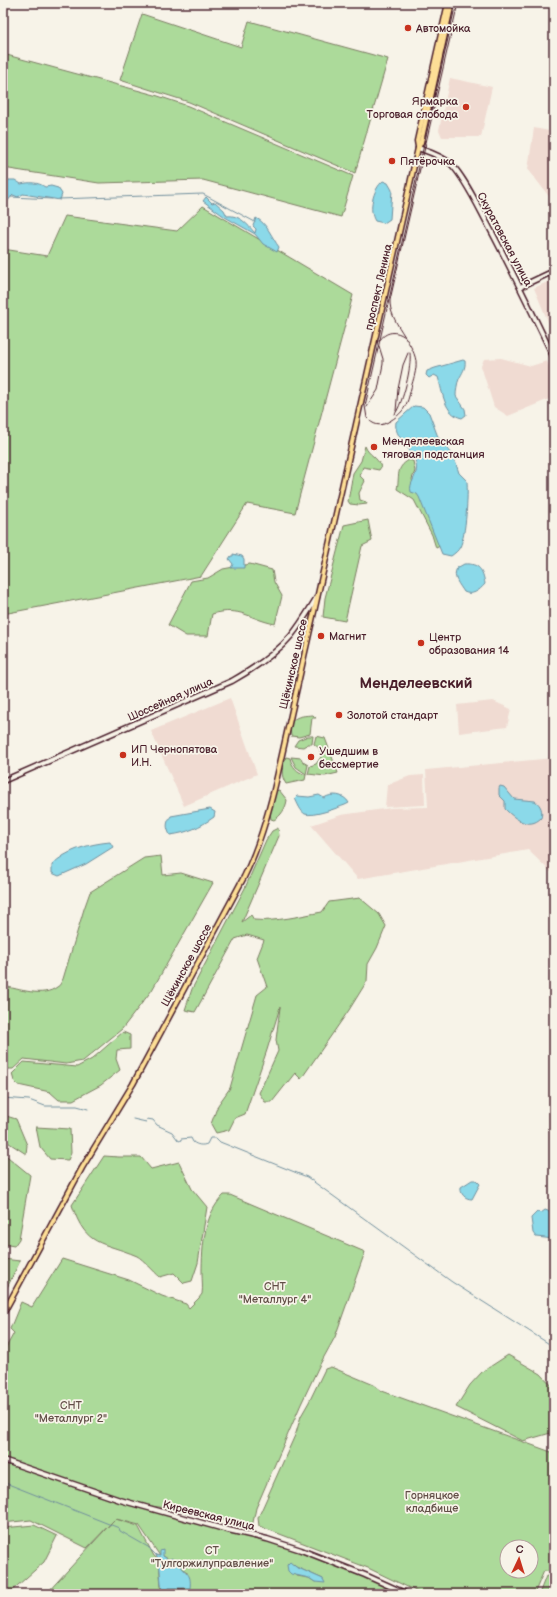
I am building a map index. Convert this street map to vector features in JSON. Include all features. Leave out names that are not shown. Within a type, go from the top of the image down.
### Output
[{"type":"main road","name":"проспект Ленина","points":[[435,72],[448,3]]},
{"type":"main road","name":"проспект Ленина","points":[[317,597],[418,148],[417,141],[452,3]]},
{"type":"main road","name":"Щёкинское шоссе","points":[[3,1314],[82,1168],[133,1084],[252,861],[270,804],[317,597]]},
{"type":"street","name":"Скуратовская улица","points":[[418,148],[443,159],[455,169],[478,207],[520,287],[554,358]]},
{"type":"street","points":[[520,287],[554,271]]},
{"type":"street","name":"Шоссейная улица","points":[[3,781],[232,681],[256,666],[281,646],[300,623],[317,597]]},
{"type":"street","name":"Киреевская улица","points":[[3,1460],[126,1502],[280,1543],[360,1573],[407,1594]]},
{"type":"shaded area","name":"Ярмарка Торговая слобода","points":[[450,78],[492,87],[481,137],[442,137],[439,130]]},
{"type":"shaded area","points":[[534,128],[554,132],[554,203],[528,169]]},
{"type":"shaded area","points":[[554,279],[554,336],[534,288]]},
{"type":"shaded area","points":[[501,358],[531,366],[547,361],[554,377],[554,397],[508,416],[494,407],[481,366],[484,359]]},
{"type":"shaded area","points":[[230,698],[257,774],[184,806],[151,731]]},
{"type":"shaded area","points":[[493,701],[511,709],[507,727],[459,733],[457,705]]},
{"type":"shaded area","points":[[554,758],[554,875],[528,850],[358,879],[311,825],[341,815],[391,808],[428,807],[426,770]]},
{"type":"shaded area","points":[[424,775],[425,805],[385,807],[387,785],[410,776]]},
{"type":"green space","points":[[142,14],[241,47],[249,21],[388,59],[355,173],[189,102],[120,80]]},
{"type":"green space","points":[[3,54],[155,95],[188,106],[353,176],[341,217],[203,180],[99,183],[3,168]]},
{"type":"green space","points":[[203,206],[353,295],[295,513],[247,504],[201,576],[3,614],[3,249],[47,256],[65,216],[177,231]]},
{"type":"green space","points":[[365,446],[381,467],[379,470],[363,467],[360,476],[365,481],[359,493],[360,500],[366,502],[367,504],[350,504],[348,501],[353,473],[361,461]]},
{"type":"green space","points":[[409,460],[413,461],[415,471],[412,479],[413,484],[418,488],[440,546],[436,548],[432,535],[414,500],[397,489],[400,469]]},
{"type":"green space","points":[[368,520],[372,541],[362,546],[345,621],[323,617],[325,598],[344,525]]},
{"type":"green space","points":[[250,564],[272,570],[274,582],[282,596],[275,624],[245,614],[230,611],[212,614],[208,636],[186,636],[168,625],[191,581],[208,578],[223,569]]},
{"type":"green space","points":[[313,715],[316,718],[312,718],[310,734],[299,737],[291,736],[290,730],[292,721],[298,717]]},
{"type":"green space","points":[[308,736],[313,736],[312,744],[308,744],[303,747],[294,746],[298,740]]},
{"type":"green space","points":[[316,736],[325,738],[338,773],[325,776],[308,774],[310,766],[316,764],[321,757],[320,749],[314,744]]},
{"type":"green space","points":[[286,757],[290,758],[292,764],[298,771],[306,775],[305,780],[286,784],[282,771]]},
{"type":"green space","points":[[291,757],[301,758],[303,762],[308,765],[306,774],[296,767]]},
{"type":"green space","points":[[279,790],[287,800],[286,806],[283,812],[274,820],[271,819],[270,813],[276,791]]},
{"type":"green space","points":[[278,828],[279,836],[242,922],[251,915],[254,920],[271,920],[322,912],[329,902],[360,898],[379,914],[386,926],[377,948],[368,964],[367,981],[349,1010],[301,1079],[295,1073],[272,1102],[265,1102],[259,1093],[278,1051],[276,1040],[280,1007],[245,1114],[235,1118],[229,1130],[216,1133],[211,1124],[218,1105],[230,1088],[257,995],[267,987],[257,958],[264,940],[247,935],[235,939],[195,1012],[185,1010],[192,989],[245,888],[266,840],[272,831]]},
{"type":"green space","points":[[161,856],[163,875],[181,873],[213,883],[152,990],[122,1029],[83,1061],[66,1064],[24,1059],[13,1069],[3,1069],[3,986],[23,991],[45,992],[60,985],[90,892],[144,858]]},
{"type":"green space","points":[[123,1032],[130,1035],[130,1049],[117,1050],[116,1059],[120,1070],[101,1085],[73,1100],[59,1100],[50,1092],[18,1085],[14,1081],[12,1074],[24,1062],[77,1067],[92,1059]]},
{"type":"green space","points":[[3,1115],[16,1119],[27,1145],[26,1154],[3,1139]]},
{"type":"green space","points":[[36,1127],[70,1129],[71,1153],[68,1160],[50,1159],[40,1147]]},
{"type":"green space","points":[[3,1153],[30,1175],[19,1239],[14,1246],[3,1244]]},
{"type":"green space","points":[[104,1156],[141,1157],[151,1169],[179,1162],[192,1189],[207,1207],[198,1263],[192,1281],[184,1283],[174,1273],[160,1277],[137,1256],[97,1241],[89,1236],[83,1229],[77,1219],[72,1205]]},
{"type":"green space","points":[[224,1195],[230,1195],[365,1252],[335,1337],[301,1404],[256,1508],[252,1527],[187,1508],[183,1510],[135,1504],[301,1550],[407,1594],[165,1594],[169,1588],[183,1589],[187,1572],[171,1558],[170,1560],[160,1556],[139,1525],[116,1519],[138,1526],[154,1556],[159,1560],[161,1587],[158,1594],[46,1594],[115,1519],[87,1548],[31,1520],[3,1523],[3,1353],[14,1333],[10,1329],[21,1302],[32,1307],[62,1259],[129,1280],[162,1296],[186,1304],[189,1308],[202,1294],[204,1241],[208,1221],[217,1203]],"holes":[[[293,1564],[296,1567],[323,1579],[315,1582],[309,1578],[297,1576]]]},
{"type":"green space","points":[[3,1259],[20,1261],[3,1296]]},
{"type":"green space","points":[[508,1355],[541,1374],[554,1388],[554,1432],[523,1441],[456,1407],[470,1385],[482,1372]]},
{"type":"green space","name":"Горняцкое кладбище","points":[[331,1367],[374,1385],[382,1391],[554,1453],[554,1572],[544,1571],[534,1594],[422,1594],[368,1568],[259,1526],[258,1518],[296,1433],[301,1416],[325,1369]]},
{"type":"green space","points":[[34,1525],[57,1536],[44,1562],[8,1594],[3,1594],[3,1528]]},
{"type":"green space","points":[[546,1576],[554,1578],[554,1594],[539,1594]]},
{"type":"water","points":[[3,180],[15,180],[21,184],[36,183],[45,187],[51,186],[58,188],[62,194],[60,200],[23,194],[18,197],[13,195],[3,206]]},
{"type":"water","points":[[383,181],[388,183],[392,190],[390,219],[384,223],[375,221],[372,211],[374,194]]},
{"type":"water","points":[[206,197],[212,203],[215,202],[224,210],[227,216],[239,218],[255,233],[256,229],[253,226],[256,218],[260,220],[279,247],[277,252],[263,244],[255,234],[225,217],[203,201]]},
{"type":"water","points":[[463,360],[465,361],[465,366],[458,381],[456,396],[465,409],[466,415],[462,418],[451,412],[445,402],[438,377],[434,375],[429,378],[426,375],[427,371]]},
{"type":"water","points":[[414,406],[423,407],[429,413],[438,437],[453,455],[459,473],[467,481],[467,505],[464,534],[459,548],[451,556],[442,554],[419,497],[417,494],[411,492],[410,488],[417,468],[416,463],[397,433],[396,422]]},
{"type":"water","points":[[233,554],[242,556],[244,559],[244,568],[231,568],[233,564],[229,559],[233,556]]},
{"type":"water","points":[[464,564],[477,566],[481,571],[485,584],[478,591],[473,593],[464,592],[458,583],[455,574],[457,568]]},
{"type":"water","points":[[500,786],[504,787],[514,799],[535,801],[539,804],[542,813],[541,818],[532,823],[527,823],[522,822],[513,816],[505,809],[505,801],[499,795]]},
{"type":"water","points":[[319,795],[324,798],[331,795],[338,795],[347,800],[349,803],[325,812],[309,815],[302,811],[295,798],[297,796],[309,797]]},
{"type":"water","points":[[210,809],[215,812],[214,817],[209,821],[188,831],[170,835],[167,825],[171,816]]},
{"type":"water","points":[[110,842],[113,847],[86,864],[59,876],[52,873],[52,865],[64,855],[86,846]]},
{"type":"water","points":[[472,1180],[476,1180],[480,1184],[472,1199],[464,1196],[461,1192],[461,1187]]},
{"type":"water","points":[[545,1210],[554,1213],[554,1239],[536,1237],[533,1233],[531,1218],[537,1212],[541,1213]]},
{"type":"water","points":[[163,1550],[163,1556],[169,1560],[172,1558],[175,1563],[180,1564],[187,1573],[190,1578],[190,1588],[169,1588],[165,1594],[163,1594],[159,1564],[156,1555],[160,1556],[160,1551]]},
{"type":"water","points":[[290,1562],[296,1567],[323,1579],[325,1583],[315,1582],[309,1578],[291,1574],[288,1571],[287,1565]]},
{"type":"waterway","points":[[59,199],[203,194],[255,222]]},
{"type":"waterway","points":[[11,197],[52,199]]},
{"type":"waterway","points":[[3,1098],[29,1100],[45,1106],[77,1106],[88,1109]]},
{"type":"waterway","points":[[133,1119],[146,1122],[147,1119],[153,1120],[157,1125],[172,1132],[180,1141],[181,1139],[191,1138],[193,1142],[203,1145],[207,1144],[210,1138],[216,1138],[220,1142],[307,1177],[452,1282],[554,1347]]},
{"type":"waterway","points":[[3,1482],[119,1528],[120,1531],[148,1547],[156,1555]]},
{"type":"tram line","points":[[456,3],[365,406],[367,418],[377,424],[388,422],[398,415],[404,408],[408,400],[415,371],[416,361],[414,354],[411,346],[393,316],[390,300],[458,3]]},
{"type":"tram line","points":[[379,341],[388,333],[398,333],[405,337]]},
{"type":"tram line","points":[[367,407],[378,390],[383,364],[379,346]]},
{"type":"tram line","points":[[396,411],[398,389],[403,365],[408,353]]},
{"type":"tram line","points":[[395,414],[401,402],[406,384],[410,366],[410,353]]},
{"type":"place","name":"Автомойка","points":[[408,28]]},
{"type":"place","name":"Ярмарка Торговая слобода","points":[[466,107]]},
{"type":"place","name":"Пятёрочка","points":[[392,161]]},
{"type":"place","name":"Менделеевская тяговая подстанция","points":[[374,447]]},
{"type":"place","name":"Магнит","points":[[321,636]]},
{"type":"place","name":"Центр образования 14","points":[[421,643]]},
{"type":"place","name":"Золотой стандарт","points":[[339,715]]},
{"type":"place","name":"ИП Чернопятова И.Н.","points":[[123,755]]},
{"type":"place","name":"Ушедшим в бессмертие","points":[[311,757]]},
{"type":"district","name":"Менделеевский","points":[[416,683]]},
{"type":"park label","name":"СНТ \"Металлург 4\"","points":[[275,1292]]},
{"type":"park label","name":"СНТ \"Металлург 2\"","points":[[71,1411]]},
{"type":"park label","name":"СТ \"Тулгоржилуправление\"","points":[[212,1556]]}]
